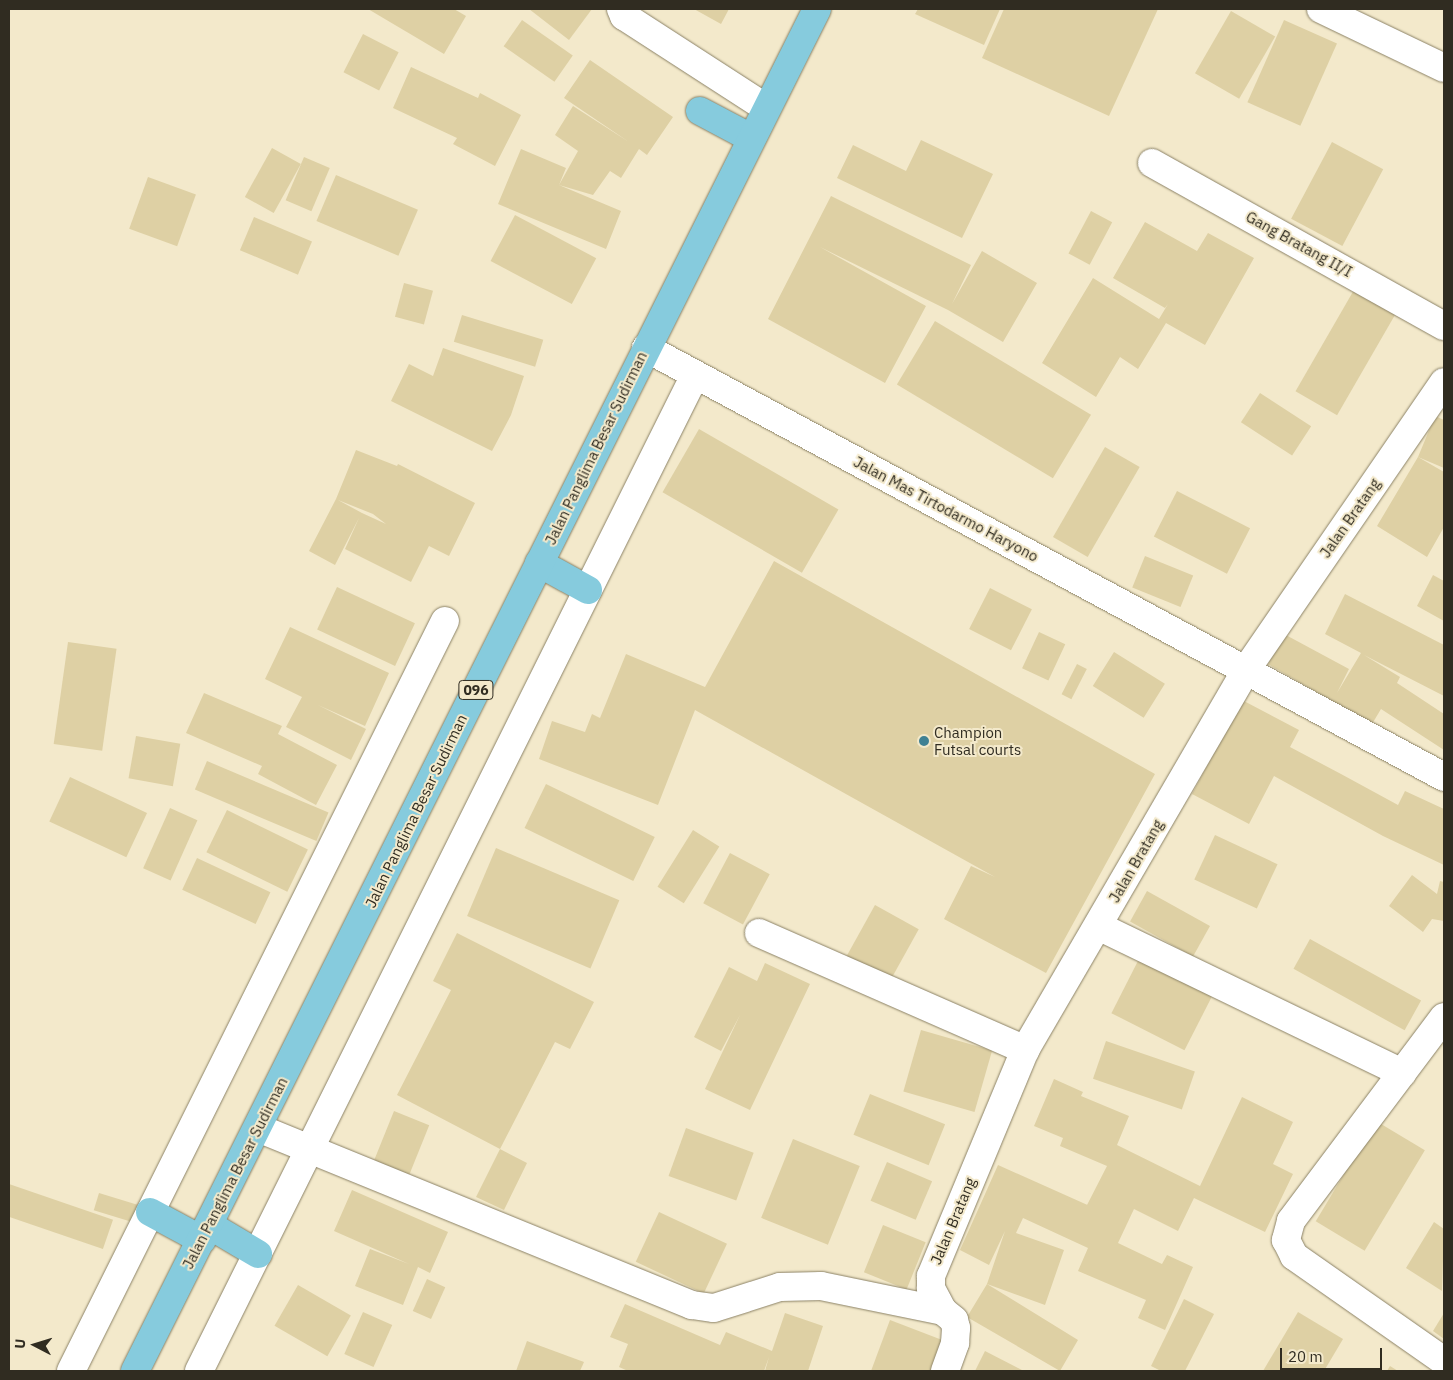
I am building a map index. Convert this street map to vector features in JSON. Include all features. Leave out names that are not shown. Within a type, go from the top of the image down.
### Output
[{"type":"main road","name":"Jalan Panglima Besar Sudirman","points":[[136,1371],[817,9]]},
{"type":"main road","points":[[700,111],[751,138]]},
{"type":"main road","points":[[539,563],[588,590]]},
{"type":"main road","points":[[150,1212],[206,1232],[258,1254]]},
{"type":"street","points":[[621,9],[624,16],[766,108]]},
{"type":"street","points":[[1322,9],[1444,68]]},
{"type":"street","name":"Gang Bratang II/I","points":[[1152,163],[1444,326]]},
{"type":"street","name":"Jalan Mas Tirtodarmo Haryono","points":[[646,348],[1444,777]]},
{"type":"street","points":[[199,1371],[311,1150],[695,375]]},
{"type":"street","name":"Jalan Bratang","points":[[945,1371],[955,1343],[956,1328],[954,1320],[943,1311],[931,1288],[933,1267],[1025,1050],[1246,670],[1444,382]]},
{"type":"street","points":[[70,1371],[445,621]]},
{"type":"street","points":[[1098,926],[1402,1074]]},
{"type":"street","points":[[759,933],[1025,1050]]},
{"type":"street","points":[[1444,1016],[1291,1221],[1286,1240],[1294,1256],[1444,1361]]},
{"type":"street","points":[[258,1128],[487,1219],[692,1305],[714,1308],[780,1287],[821,1286],[943,1311]]},
{"type":"building","points":[[368,9],[454,9],[466,16],[444,54]]},
{"type":"building","points":[[529,9],[592,9],[569,40]]},
{"type":"building","points":[[694,9],[729,9],[721,24]]},
{"type":"building","points":[[918,9],[1000,9],[984,45],[915,14]]},
{"type":"building","points":[[1004,9],[1158,9],[1109,116],[982,58]]},
{"type":"building","points":[[1231,11],[1275,36],[1239,99],[1195,73]]},
{"type":"building","points":[[522,20],[573,56],[554,82],[504,46]]},
{"type":"building","points":[[1284,20],[1337,44],[1300,126],[1247,102]]},
{"type":"building","points":[[363,34],[399,52],[379,90],[343,72]]},
{"type":"building","points":[[590,60],[673,117],[647,155],[639,149],[621,178],[610,171],[593,195],[559,185],[578,151],[555,135],[573,106],[629,142],[564,98]]},
{"type":"building","points":[[411,67],[478,98],[480,93],[521,115],[495,166],[453,144],[457,138],[393,108]]},
{"type":"building","points":[[921,140],[993,174],[962,238],[837,178],[853,145],[906,171]]},
{"type":"building","points":[[1332,142],[1383,169],[1342,246],[1291,219]]},
{"type":"building","points":[[272,148],[301,164],[274,213],[245,197]]},
{"type":"building","points":[[521,149],[566,168],[559,185],[621,211],[606,249],[498,204]]},
{"type":"building","points":[[304,157],[330,168],[311,211],[286,200]]},
{"type":"building","points":[[336,175],[418,210],[398,256],[316,221]]},
{"type":"building","points":[[148,177],[196,194],[177,246],[129,229]]},
{"type":"building","points":[[831,196],[971,265],[952,304],[982,251],[1037,283],[1003,342],[948,310],[820,247],[926,306],[885,383],[768,319]]},
{"type":"building","points":[[1091,211],[1112,222],[1090,265],[1068,253]]},
{"type":"building","points":[[515,215],[596,258],[572,304],[491,261]]},
{"type":"building","points":[[254,217],[312,242],[298,275],[240,250]]},
{"type":"building","points":[[1145,222],[1197,251],[1208,233],[1254,258],[1205,345],[1166,323],[1138,369],[1120,357],[1096,397],[1042,363],[1093,278],[1159,319],[1168,304],[1165,308],[1113,278]]},
{"type":"building","points":[[404,283],[433,291],[424,325],[395,317]]},
{"type":"building","points":[[1358,283],[1400,307],[1337,415],[1296,391]]},
{"type":"building","points":[[462,315],[543,340],[535,367],[454,342]]},
{"type":"building","points":[[935,321],[1091,415],[1053,478],[897,384]]},
{"type":"building","points":[[443,348],[524,376],[511,415],[492,451],[391,401],[409,364],[433,376]]},
{"type":"building","points":[[1260,393],[1311,426],[1292,456],[1241,422]]},
{"type":"building","points":[[1435,416],[1444,420],[1444,468],[1418,457]]},
{"type":"building","points":[[699,429],[838,510],[802,573],[662,492]]},
{"type":"building","points":[[1105,447],[1140,467],[1088,557],[1053,537]]},
{"type":"building","points":[[356,450],[397,466],[398,464],[475,503],[449,556],[429,546],[411,582],[345,549],[359,518],[335,565],[309,551],[336,499]],"holes":[[[338,500],[373,514],[386,524]]]},
{"type":"building","points":[[1418,457],[1444,472],[1444,527],[1427,557],[1377,526]]},
{"type":"building","points":[[1177,491],[1250,528],[1227,574],[1154,536]]},
{"type":"building","points":[[1145,556],[1193,575],[1180,607],[1132,588]]},
{"type":"building","name":"Champion Futsal courts","points":[[774,561],[1155,774],[1046,973],[944,919],[971,866],[995,877],[695,710],[658,805],[539,759],[552,721],[585,732],[592,714],[600,718],[626,654],[705,687]]},
{"type":"building","points":[[1433,575],[1444,581],[1444,621],[1417,606]]},
{"type":"building","points":[[337,587],[415,623],[395,666],[317,630]]},
{"type":"building","points":[[990,588],[1032,609],[1011,650],[969,629]]},
{"type":"building","points":[[1345,594],[1444,645],[1444,696],[1364,655],[1400,677],[1397,683],[1444,714],[1444,750],[1381,709],[1372,724],[1268,664],[1284,634],[1349,669],[1337,693],[1361,653],[1325,634]]},
{"type":"building","points":[[290,627],[389,673],[365,726],[318,705],[366,729],[351,760],[286,727],[302,697],[265,679]]},
{"type":"building","points":[[1039,632],[1065,644],[1048,681],[1022,668]]},
{"type":"building","points":[[68,642],[117,649],[102,751],[54,744]]},
{"type":"building","points":[[1114,652],[1165,684],[1144,718],[1093,686]]},
{"type":"building","points":[[1077,664],[1087,669],[1071,699],[1062,694]]},
{"type":"building","points":[[204,693],[282,726],[278,734],[337,765],[316,805],[258,774],[262,766],[186,733]]},
{"type":"building","points":[[1242,700],[1299,730],[1290,747],[1398,805],[1405,791],[1444,809],[1444,865],[1383,836],[1274,776],[1249,824],[1192,794]]},
{"type":"building","points":[[136,736],[180,744],[173,786],[129,778]]},
{"type":"building","points":[[207,761],[329,813],[316,841],[195,790]]},
{"type":"building","points":[[70,777],[147,813],[126,857],[49,821]]},
{"type":"building","points":[[546,784],[655,837],[633,881],[525,828]]},
{"type":"building","points":[[170,808],[197,820],[171,880],[143,868]]},
{"type":"building","points":[[227,810],[308,849],[287,892],[206,852]]},
{"type":"building","points":[[693,830],[719,846],[684,903],[657,887]]},
{"type":"building","points":[[1215,835],[1278,864],[1257,909],[1194,879]]},
{"type":"building","points":[[496,848],[619,900],[590,968],[467,916]]},
{"type":"building","points":[[730,853],[770,874],[743,924],[703,903]]},
{"type":"building","points":[[197,858],[270,892],[256,924],[182,890]]},
{"type":"building","points":[[1412,875],[1437,894],[1440,881],[1444,882],[1444,921],[1432,919],[1423,932],[1389,906]]},
{"type":"building","points":[[1147,891],[1210,926],[1193,957],[1130,922]]},
{"type":"building","points":[[875,905],[919,929],[888,984],[844,960]]},
{"type":"building","points":[[457,933],[594,1002],[570,1049],[555,1042],[500,1149],[397,1095],[451,990],[433,981]]},
{"type":"building","points":[[1310,939],[1421,1001],[1405,1030],[1294,969]]},
{"type":"building","points":[[1140,957],[1213,994],[1184,1050],[1111,1013]]},
{"type":"building","points":[[765,963],[810,984],[750,1110],[705,1089],[740,1015],[721,1051],[694,1037],[729,967],[757,981]]},
{"type":"building","points":[[921,1030],[992,1050],[974,1112],[903,1092]]},
{"type":"building","points":[[1106,1041],[1195,1072],[1182,1109],[1093,1079]]},
{"type":"building","points":[[1054,1079],[1083,1092],[1081,1096],[1129,1116],[1117,1145],[1200,1186],[1242,1097],[1293,1122],[1273,1164],[1293,1174],[1265,1232],[1194,1198],[1178,1231],[1134,1209],[1118,1243],[1162,1264],[1167,1255],[1193,1267],[1165,1330],[1138,1318],[1146,1300],[1078,1271],[1088,1248],[1023,1218],[1016,1233],[1064,1250],[1045,1305],[987,1284],[1005,1231],[989,1265],[960,1250],[998,1165],[1087,1205],[1107,1166],[1060,1146],[1063,1138],[1034,1126]]},
{"type":"building","points":[[870,1094],[945,1124],[929,1165],[854,1135]]},
{"type":"building","points":[[394,1111],[429,1125],[409,1174],[374,1160]]},
{"type":"building","points":[[1376,1121],[1425,1150],[1365,1251],[1316,1221]]},
{"type":"building","points":[[686,1128],[754,1153],[736,1201],[669,1176]]},
{"type":"building","points":[[793,1139],[860,1166],[828,1245],[761,1218]]},
{"type":"building","points":[[500,1149],[527,1163],[504,1210],[476,1197]]},
{"type":"building","points":[[887,1162],[932,1181],[916,1220],[871,1201]]},
{"type":"building","points":[[9,1184],[113,1220],[103,1249],[9,1217]]},
{"type":"building","points":[[352,1190],[448,1232],[430,1273],[418,1267],[403,1305],[355,1286],[370,1249],[409,1264],[334,1231]]},
{"type":"building","points":[[99,1193],[138,1205],[133,1222],[94,1210]]},
{"type":"building","points":[[659,1212],[727,1244],[704,1294],[636,1262]]},
{"type":"building","points":[[1434,1222],[1444,1229],[1442,1291],[1406,1268]]},
{"type":"building","points":[[883,1225],[926,1242],[907,1290],[864,1272]]},
{"type":"building","points":[[427,1279],[445,1287],[431,1319],[413,1311]]},
{"type":"building","points":[[987,1284],[1078,1340],[1060,1371],[967,1317]]},
{"type":"building","points":[[298,1285],[351,1316],[327,1356],[274,1326]]},
{"type":"building","points":[[1184,1299],[1214,1314],[1185,1371],[1161,1371],[1151,1366]]},
{"type":"building","points":[[625,1304],[720,1345],[726,1332],[772,1351],[785,1313],[823,1326],[808,1371],[765,1371],[769,1357],[764,1371],[628,1371],[619,1367],[628,1344],[610,1337]]},
{"type":"building","points":[[363,1312],[392,1325],[374,1367],[344,1354]]},
{"type":"building","points":[[1298,1312],[1343,1339],[1324,1371],[1263,1371]]},
{"type":"building","points":[[1444,1313],[1444,1339],[1433,1331]]},
{"type":"building","points":[[890,1320],[950,1343],[939,1371],[871,1371]]},
{"type":"building","points":[[527,1341],[584,1362],[580,1371],[516,1371]]},
{"type":"building","points":[[985,1351],[1022,1370],[1022,1371],[975,1371]]},
{"type":"building","points":[[1390,1366],[1398,1371],[1387,1371]]},
{"type":"place","name":"Champion Futsal courts","points":[[924,741]]}]
